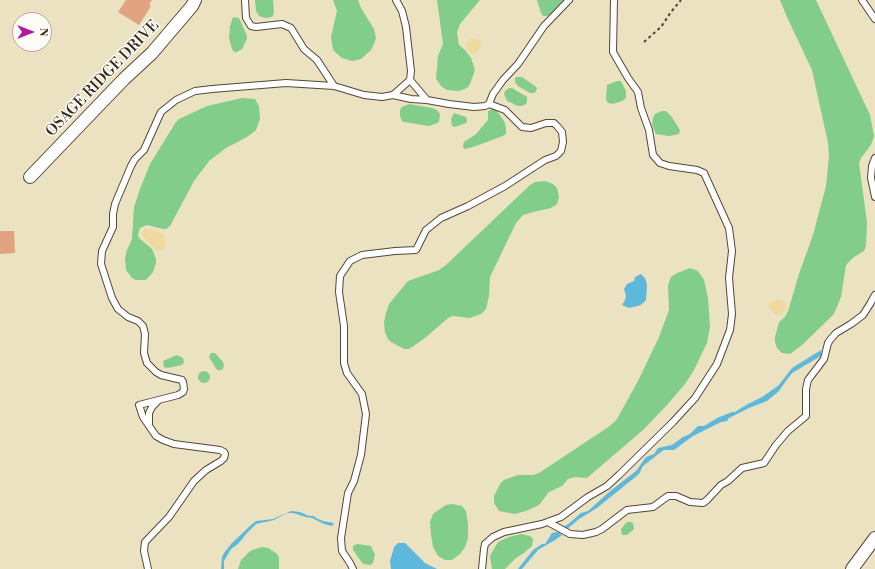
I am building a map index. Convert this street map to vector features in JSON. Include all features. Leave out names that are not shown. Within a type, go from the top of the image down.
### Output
[{"type":"street","name":"OSAGE RIDGE DRIVE","points":[[30,177],[152,52],[192,6],[195,0]]},
{"type":"street","points":[[852,569],[875,538]]},
{"type":"lane","points":[[245,0],[246,18],[251,26],[256,27],[285,24],[291,28],[304,49],[317,60],[334,86]]},
{"type":"lane","points":[[489,104],[493,94],[518,64],[541,30],[555,13],[569,0]]},
{"type":"lane","points":[[482,569],[484,549],[486,544],[493,537],[504,532],[548,522],[567,514],[588,497],[607,486],[665,430],[690,403],[717,364],[728,337],[732,317],[729,278],[732,240],[727,220],[704,172],[669,166],[660,162],[653,155],[649,130],[638,92],[612,52],[614,0]]},
{"type":"lane","points":[[862,0],[875,19]]},
{"type":"lane","points":[[397,1],[402,11],[407,32],[411,62],[410,80],[427,100]]},
{"type":"lane","points":[[393,95],[410,80]]},
{"type":"lane","points":[[148,569],[144,551],[145,542],[169,517],[194,481],[206,470],[224,458],[225,454],[220,450],[182,446],[168,442],[156,436],[143,417],[139,405],[178,395],[183,392],[183,382],[182,380],[161,375],[147,363],[144,353],[145,334],[143,326],[138,321],[118,309],[112,298],[100,259],[113,227],[114,208],[121,190],[133,163],[144,150],[158,116],[164,109],[176,100],[203,90],[279,83],[334,86],[364,95],[382,97],[393,95],[411,99],[474,107],[489,104],[505,110],[520,126],[526,128],[546,123],[554,123],[562,132],[563,142],[562,151],[556,156],[545,160],[505,186],[468,206],[441,218],[426,230],[416,250],[362,255],[350,261],[340,276],[339,292],[344,326],[344,363],[347,373],[362,394],[366,414],[361,455],[354,481],[348,493],[341,538],[342,551],[353,569]]},
{"type":"lane","points":[[875,158],[872,166],[871,178],[875,197]]},
{"type":"lane","points":[[548,522],[570,534],[582,535],[602,529],[626,510],[652,506],[668,496],[676,496],[690,502],[703,503],[721,485],[728,481],[742,468],[764,463],[788,431],[806,416],[806,389],[808,380],[824,359],[828,343],[836,333],[863,315],[875,295]]},
{"type":"lane","points":[[149,426],[149,413],[152,407],[160,400]]},
{"type":"path","points":[[644,42],[661,27],[681,0]]},
{"type":"green space","points":[[255,0],[273,0],[273,16],[266,18],[259,16],[256,11]]},
{"type":"green space","points":[[333,0],[358,0],[361,8],[374,29],[376,38],[374,44],[371,50],[361,59],[352,61],[342,58],[333,49],[331,37],[337,11]]},
{"type":"green space","points":[[437,0],[480,0],[460,24],[457,32],[459,45],[471,58],[475,70],[467,88],[459,91],[447,90],[442,87],[436,79],[438,56],[443,44]]},
{"type":"green space","points":[[537,0],[565,0],[551,15],[543,16]]},
{"type":"green space","points":[[780,0],[816,0],[870,115],[874,136],[871,145],[859,163],[867,222],[866,246],[864,251],[854,257],[846,265],[841,297],[834,314],[802,345],[790,354],[782,353],[777,348],[775,337],[779,322],[785,317],[788,311],[813,235],[826,186],[829,156],[828,143],[812,70]]},
{"type":"green space","points":[[233,17],[239,18],[247,36],[242,49],[237,52],[234,52],[232,49],[229,38],[230,26]]},
{"type":"green space","points":[[522,77],[535,86],[537,88],[536,91],[534,93],[530,93],[518,86],[515,82],[515,78]]},
{"type":"green space","points":[[621,81],[626,91],[626,98],[613,104],[608,103],[606,99],[607,85]]},
{"type":"green space","points":[[509,88],[512,88],[527,97],[526,104],[518,106],[507,101],[504,94]]},
{"type":"green space","points":[[242,98],[255,99],[259,106],[260,119],[256,130],[247,137],[226,148],[209,161],[194,181],[170,226],[166,229],[147,225],[140,228],[138,235],[139,238],[152,249],[156,263],[153,272],[146,280],[136,280],[132,278],[126,270],[125,258],[132,239],[134,207],[150,164],[179,119],[207,106]]},
{"type":"green space","points":[[409,104],[437,110],[440,114],[439,122],[429,126],[402,121],[400,110],[402,107]]},
{"type":"green space","points":[[493,109],[497,111],[504,121],[506,134],[464,149],[464,142],[476,134],[488,120],[488,111]]},
{"type":"green space","points":[[666,111],[671,116],[680,130],[679,134],[669,136],[656,134],[652,125],[653,118],[655,114]]},
{"type":"green space","points":[[454,113],[466,117],[466,123],[455,127],[452,126],[451,119]]},
{"type":"green space","points":[[545,181],[553,184],[557,188],[559,197],[557,204],[551,208],[523,215],[516,223],[490,277],[489,296],[486,309],[481,314],[470,318],[453,316],[448,318],[425,338],[409,349],[404,349],[391,342],[385,332],[384,322],[386,313],[389,304],[408,281],[439,270],[446,265],[530,185],[535,182]]},
{"type":"green space","points":[[690,268],[698,271],[704,280],[708,298],[710,327],[707,343],[694,370],[685,384],[643,430],[587,478],[575,477],[568,479],[562,486],[549,492],[539,505],[526,511],[515,514],[499,511],[494,503],[494,496],[500,484],[504,480],[518,475],[533,475],[539,473],[610,426],[617,419],[638,381],[659,337],[669,310],[668,285],[671,277]]},
{"type":"green space","points":[[211,353],[215,353],[223,362],[224,366],[222,370],[217,370],[209,357]]},
{"type":"green space","points":[[177,355],[183,358],[184,362],[182,365],[167,368],[164,367],[163,361]]},
{"type":"green space","points":[[202,371],[206,371],[210,377],[206,383],[202,383],[198,379],[198,375]]},
{"type":"green space","points":[[452,504],[462,506],[466,511],[468,538],[465,547],[460,554],[452,560],[445,560],[438,556],[433,547],[430,522],[433,514],[446,505]]},
{"type":"green space","points":[[627,522],[633,523],[634,529],[627,535],[622,535],[621,529]]},
{"type":"green space","points":[[521,534],[530,536],[533,539],[532,546],[516,558],[505,569],[492,569],[490,556],[498,542]]},
{"type":"green space","points":[[357,544],[371,546],[375,555],[373,563],[370,565],[363,564],[353,550],[353,546]]},
{"type":"green space","points":[[262,547],[268,548],[276,553],[279,557],[279,569],[238,569],[241,560],[248,553]]},
{"type":"sand","points":[[474,38],[481,42],[481,47],[477,52],[472,54],[469,52],[465,44]]},
{"type":"sand","points":[[146,228],[163,234],[166,242],[164,250],[157,251],[143,237],[142,232]]},
{"type":"sand","points":[[778,299],[784,301],[787,306],[783,314],[779,315],[775,314],[769,308],[770,303]]},
{"type":"water","points":[[641,274],[645,278],[647,285],[646,300],[641,305],[629,308],[622,305],[626,296],[624,289],[627,284],[634,281],[635,277]]},
{"type":"water","points":[[821,350],[821,356],[792,373],[778,392],[767,401],[749,408],[729,418],[727,421],[721,422],[693,436],[674,450],[664,450],[643,466],[639,474],[597,508],[579,519],[566,530],[562,527],[567,525],[581,513],[588,511],[636,471],[646,457],[654,454],[658,448],[672,445],[690,434],[698,426],[704,426],[717,418],[735,412],[762,397],[778,386],[792,368]]},
{"type":"water","points":[[291,511],[300,512],[309,516],[314,516],[323,521],[334,523],[332,526],[312,518],[287,513],[274,520],[256,524],[238,544],[231,549],[224,561],[224,569],[221,569],[222,557],[224,553],[251,525],[256,521],[273,519]]},
{"type":"water","points":[[558,532],[562,535],[538,550],[522,569],[518,569],[533,550],[542,544],[545,544],[552,533]]},
{"type":"water","points":[[398,543],[405,543],[425,563],[437,569],[391,569],[390,561],[394,547]]},
{"type":"building","points":[[126,0],[152,0],[149,5],[151,6],[139,25],[118,12]]},
{"type":"building","points":[[0,231],[14,231],[15,253],[0,254]]}]
